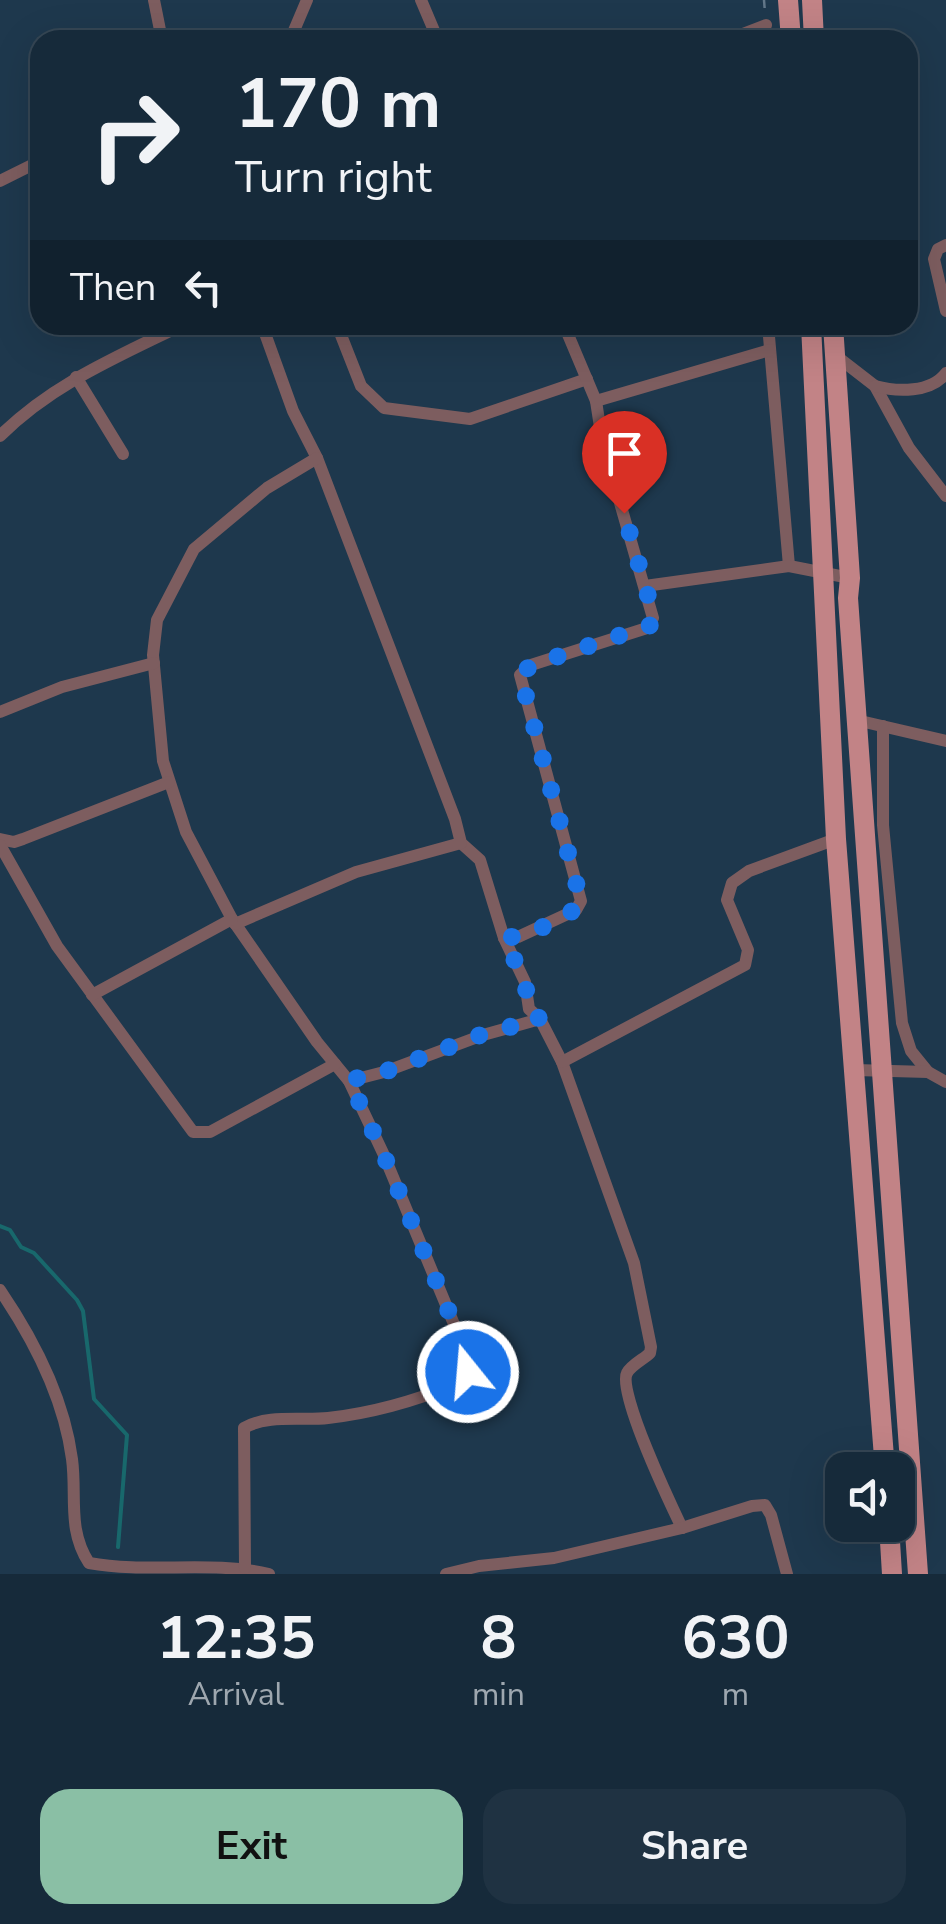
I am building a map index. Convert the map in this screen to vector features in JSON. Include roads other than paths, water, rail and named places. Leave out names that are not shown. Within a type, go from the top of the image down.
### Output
[{"type":"main road","points":[[788,0],[790,30]]},
{"type":"main road","points":[[812,0],[814,30]]},
{"type":"main road","points":[[811,335],[836,839],[883,1452]]},
{"type":"main road","points":[[834,335],[856,720],[918,1574]]},
{"type":"main road","points":[[889,1542],[892,1574]]},
{"type":"street","points":[[154,0],[160,30]]},
{"type":"street","points":[[294,30],[307,0]]},
{"type":"street","points":[[421,0],[434,30]]},
{"type":"street","points":[[753,30],[766,25]]},
{"type":"street","points":[[0,181],[30,166]]},
{"type":"street","points":[[946,245],[936,252],[934,259],[946,311]]},
{"type":"street","points":[[0,436],[23,413],[76,377],[162,335]]},
{"type":"street","points":[[265,335],[292,411],[317,458],[461,843],[480,860],[504,938],[525,982],[529,1009],[540,1019],[562,1062],[637,1275],[651,1348],[629,1370],[625,1383],[648,1454],[682,1528]]},
{"type":"street","points":[[341,335],[361,386],[384,408],[470,418],[587,378]]},
{"type":"street","points":[[504,938],[518,937],[576,910],[581,901],[520,674],[532,665],[647,628],[654,618],[602,440],[596,401],[568,335]]},
{"type":"street","points":[[769,335],[788,566]]},
{"type":"street","points":[[596,401],[770,350]]},
{"type":"street","points":[[835,354],[875,386],[909,448],[946,496]]},
{"type":"street","points":[[875,386],[918,388],[936,384],[946,374]]},
{"type":"street","points":[[76,377],[124,454]]},
{"type":"street","points":[[245,1568],[244,1428],[260,1421],[328,1418],[386,1408],[456,1384],[468,1372],[448,1311],[349,1080],[233,922],[186,832],[163,761],[152,642],[157,620],[194,549],[267,488],[317,458]]},
{"type":"street","points":[[645,586],[788,566],[850,578]]},
{"type":"street","points":[[0,712],[62,687],[154,663]]},
{"type":"street","points":[[856,720],[946,741]]},
{"type":"street","points":[[883,726],[883,825],[902,1023],[912,1051],[928,1072],[946,1082]]},
{"type":"street","points":[[169,782],[23,840],[0,842],[56,946],[179,1117],[199,1134],[210,1132],[335,1064]]},
{"type":"street","points":[[562,1062],[745,964],[748,950],[727,900],[732,882],[749,871],[836,839]]},
{"type":"street","points":[[92,995],[233,922],[356,872],[461,843]]},
{"type":"street","points":[[349,1080],[384,1072],[483,1034],[540,1019]]},
{"type":"street","points":[[855,1070],[928,1072]]},
{"type":"street","points":[[0,1290],[28,1330],[63,1417],[72,1461],[73,1527],[89,1562],[147,1570],[245,1568],[269,1574]]},
{"type":"street","points":[[446,1574],[479,1566],[554,1558],[765,1505],[772,1515],[787,1574]]},
{"type":"waterway","points":[[0,1226],[10,1230],[21,1247],[34,1253],[83,1311],[94,1399],[127,1435],[118,1547]]}]
